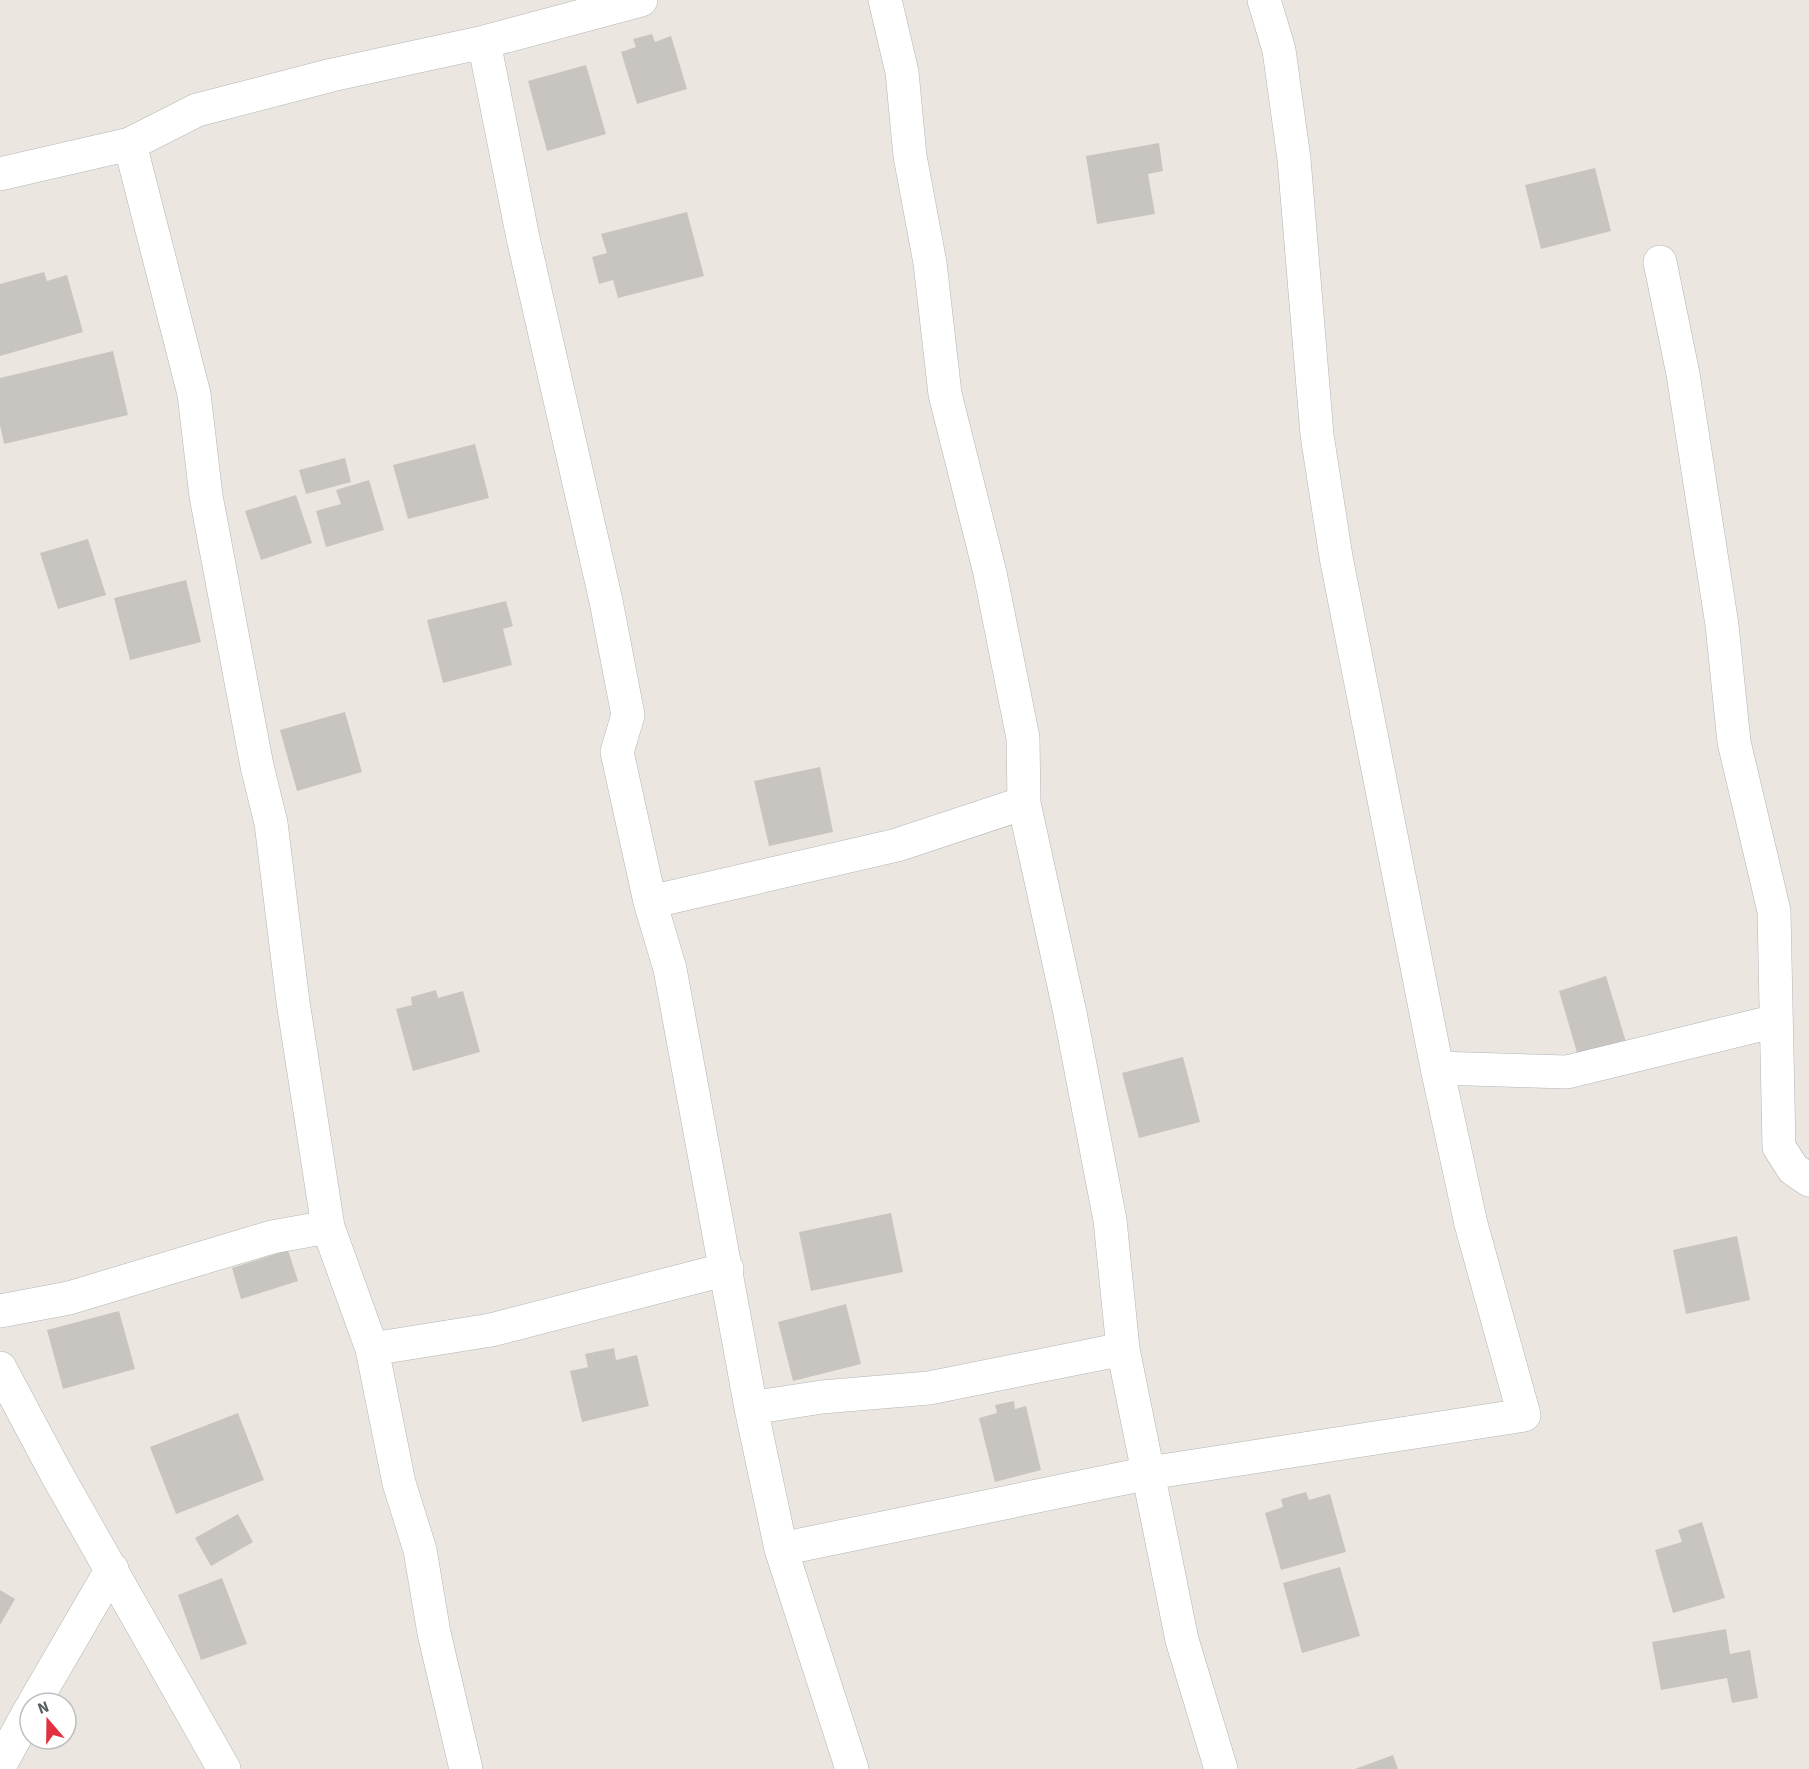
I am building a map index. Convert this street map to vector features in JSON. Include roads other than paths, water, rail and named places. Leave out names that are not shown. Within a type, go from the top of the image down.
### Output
[{"type":"street","points":[[0,174],[130,144],[197,110],[332,75],[484,42],[642,0]]},
{"type":"street","points":[[885,0],[902,72],[910,156],[930,263],[945,394],[990,573],[1023,738],[1024,803],[1071,1013],[1110,1221],[1123,1349],[1182,1640],[1221,1769]]},
{"type":"street","points":[[781,1549],[1149,1473],[1524,1415],[1471,1224],[1437,1068],[1336,557],[1317,435],[1294,159],[1279,50],[1264,0]]},
{"type":"street","points":[[484,42],[523,238],[606,601],[628,715],[617,752],[650,902],[670,969],[751,1408],[781,1549],[852,1769]]},
{"type":"street","points":[[130,144],[194,394],[206,496],[257,766],[271,823],[290,980],[328,1227],[372,1349],[399,1483],[420,1550],[434,1633],[466,1769]]},
{"type":"street","points":[[1660,262],[1683,374],[1718,602],[1734,742],[1774,911],[1779,1147],[1793,1169],[1809,1180]]},
{"type":"street","points":[[650,902],[897,845],[1024,803]]},
{"type":"street","points":[[1437,1068],[1568,1072],[1776,1021]]},
{"type":"street","points":[[0,1311],[69,1298],[272,1238],[328,1227]]},
{"type":"street","points":[[372,1349],[491,1330],[727,1269]]},
{"type":"street","points":[[751,1408],[822,1397],[929,1389],[1123,1349]]},
{"type":"street","points":[[0,1368],[224,1769]]},
{"type":"street","points":[[41,1691],[112,1569]]},
{"type":"street","points":[[0,1765],[18,1732]]}]
